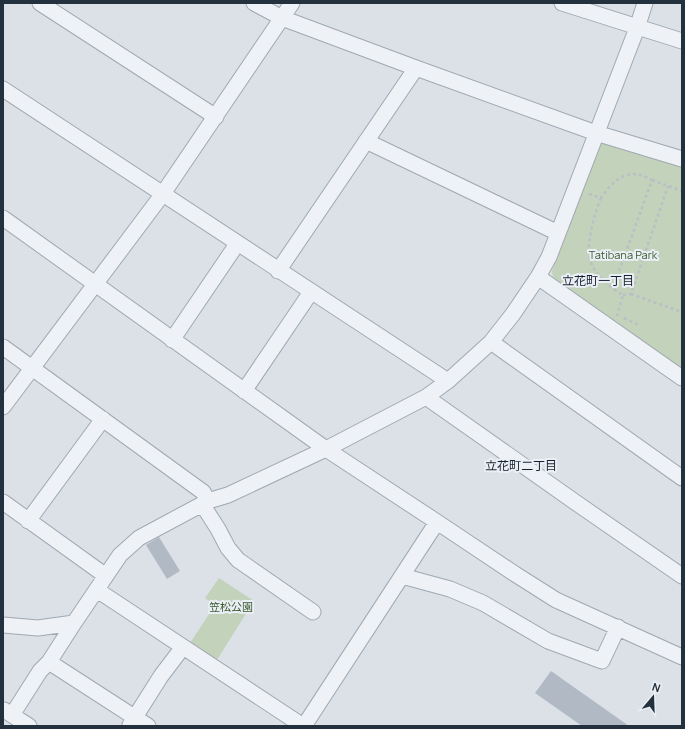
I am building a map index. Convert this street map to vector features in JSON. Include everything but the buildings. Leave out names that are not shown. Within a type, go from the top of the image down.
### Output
[{"type":"street","points":[[40,3],[216,117]]},
{"type":"street","points":[[254,3],[282,18],[416,68],[596,133],[682,159]]},
{"type":"street","points":[[3,407],[162,195],[292,3]]},
{"type":"street","points":[[562,3],[682,41]]},
{"type":"street","points":[[29,726],[7,713],[40,671],[49,662],[74,622],[120,555],[139,538],[205,503],[228,495],[326,450],[426,397],[448,381],[491,342],[513,314],[538,277],[548,257],[637,28],[645,3]]},
{"type":"street","points":[[278,271],[416,68]]},
{"type":"street","points":[[3,89],[162,195],[448,381]]},
{"type":"street","points":[[366,141],[558,233]]},
{"type":"street","points":[[3,218],[326,450],[515,574],[556,600],[682,657]]},
{"type":"street","points":[[172,340],[237,244]]},
{"type":"street","points":[[538,277],[682,378]]},
{"type":"street","points":[[244,391],[311,292]]},
{"type":"street","points":[[491,342],[682,478]]},
{"type":"street","points":[[3,347],[203,492],[205,503],[218,529],[228,548],[238,560],[313,612]]},
{"type":"street","points":[[426,397],[682,576]]},
{"type":"street","points":[[28,521],[103,419]]},
{"type":"street","points":[[3,502],[106,576]]},
{"type":"street","points":[[97,590],[304,726],[437,522]]},
{"type":"street","points":[[402,576],[450,589],[483,603],[548,640],[602,661],[618,627]]},
{"type":"street","points":[[3,625],[38,628],[74,622]]},
{"type":"street","points":[[132,722],[183,647]]},
{"type":"street","points":[[49,662],[132,722],[148,726]]},
{"type":"path","points":[[682,191],[641,175],[627,174],[616,180],[601,198],[594,218],[589,254],[591,264],[596,272],[623,295],[631,294],[682,312]]},
{"type":"path","points":[[613,288],[652,180]]},
{"type":"path","points":[[631,294],[668,186]]},
{"type":"path","points":[[575,189],[601,198]]},
{"type":"path","points":[[623,295],[616,317],[630,320],[639,325]]},
{"type":"green space","name":"Tatibana Park","points":[[606,142],[682,165],[682,369],[553,278],[552,271],[601,144]]},
{"type":"green space","name":"笠松公園","points":[[219,578],[254,601],[215,663],[188,646],[215,605],[205,598]]},
{"type":"district","name":"立花町一丁目","points":[[598,281]]},
{"type":"district","name":"立花町二丁目","points":[[521,466]]}]
